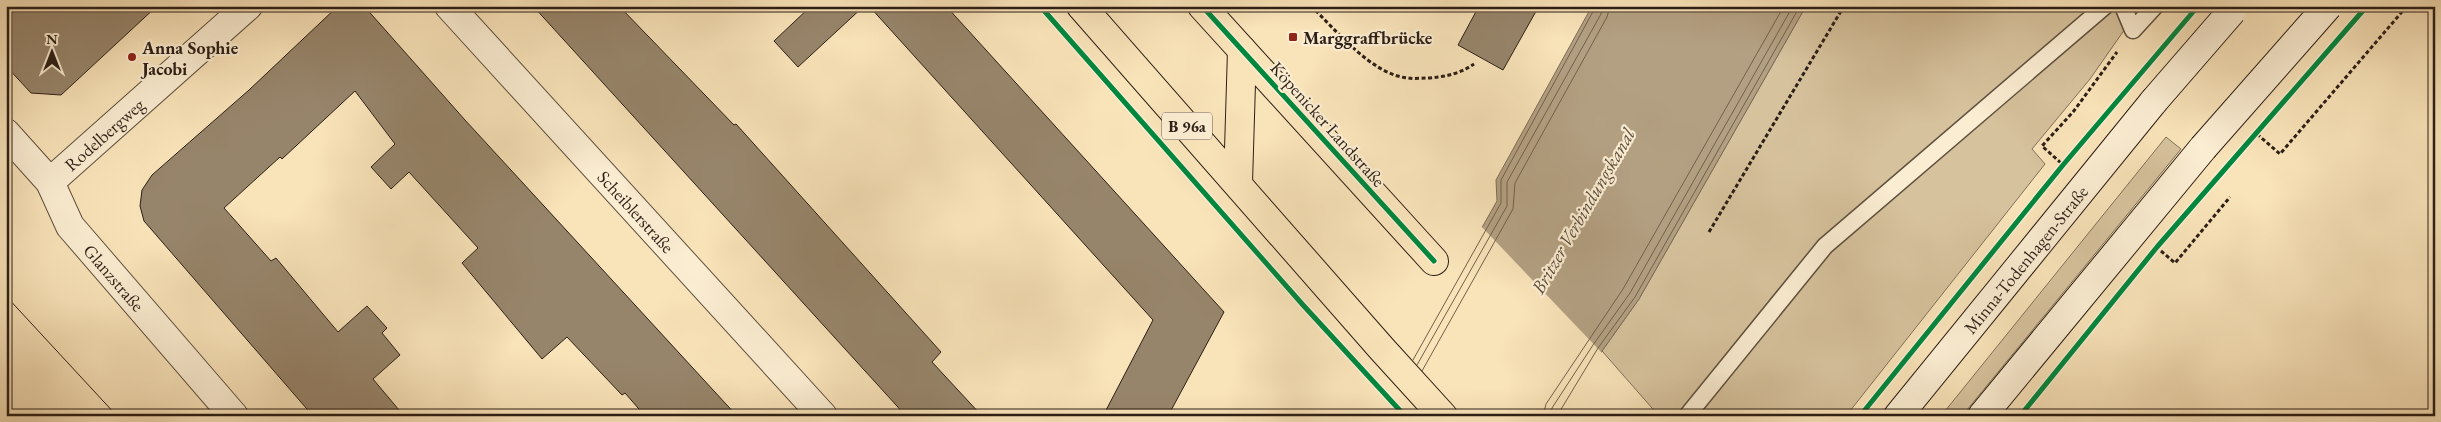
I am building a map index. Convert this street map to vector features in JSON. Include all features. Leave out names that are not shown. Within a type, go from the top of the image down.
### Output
[{"type":"main road","name":"B 96a","points":[[1081,6],[1443,416]]},
{"type":"main road","name":"Köpenicker Landstraße","points":[[1202,6],[1434,261]]},
{"type":"main road","name":"Köpenicker Landstraße","points":[[1238,183],[1242,50]]},
{"type":"street","name":"Rodelbergweg","points":[[50,182],[248,6]]},
{"type":"street","name":"Scheiblerstraße","points":[[449,6],[823,416]]},
{"type":"street","name":"Minna-Todenhagen-Straße","points":[[1898,416],[2154,101],[2236,6]]},
{"type":"street","points":[[1982,416],[2203,148],[2328,6]]},
{"type":"street","name":"Glanzstraße","points":[[6,133],[50,182],[70,226],[234,416]]},
{"type":"lane","points":[[1687,416],[1825,246],[2105,6]]},
{"type":"lane","points":[[2123,6],[2133,30],[2155,6]]},
{"type":"path","points":[[1311,6],[1362,56],[1386,71],[1407,78],[1436,77],[1460,74],[1474,64]]},
{"type":"path","points":[[1709,232],[1844,6]]},
{"type":"path","points":[[2280,154],[2407,6]]},
{"type":"path","points":[[2063,165],[2042,146],[2073,112],[2133,30]]},
{"type":"path","points":[[2156,247],[2175,263],[2230,197]]},
{"type":"shaded area","points":[[1806,6],[2141,6],[2090,79],[2032,149],[2045,164],[1846,416],[1659,416],[1602,351],[1639,299]]},
{"type":"shaded area","points":[[2166,137],[2181,149],[1962,416],[1941,416]]},
{"type":"water","name":"Britzer Verbindungskanal","points":[[1592,6],[1806,6],[1639,299],[1602,351],[1560,416],[1375,416],[1497,201],[1496,180]]},
{"type":"pier","points":[[1480,225],[1603,354],[1563,416],[1373,416]]},
{"type":"building","points":[[6,6],[157,6],[61,95],[31,93],[6,66]]},
{"type":"building","points":[[338,6],[364,6],[465,120],[737,416],[645,416],[625,393],[622,395],[567,337],[542,359],[462,263],[478,248],[409,172],[391,189],[371,167],[395,144],[355,91],[282,159],[280,157],[224,208],[271,261],[276,258],[338,332],[367,306],[387,328],[382,333],[400,355],[373,379],[404,416],[313,416],[144,221],[140,206],[142,190],[152,175],[249,90]]},
{"type":"building","points":[[533,6],[619,6],[734,125],[736,124],[941,352],[932,362],[982,416],[906,416]]},
{"type":"building","points":[[811,6],[864,6],[798,67],[774,41]]},
{"type":"building","points":[[869,6],[946,6],[1224,312],[1168,416],[1103,416],[1153,320]]},
{"type":"building","points":[[1479,6],[1539,6],[1503,70],[1458,45]]},
{"type":"tram line","points":[[6,296],[117,416]]},
{"type":"tram line","points":[[6,405],[15,416]]},
{"type":"cycle path","points":[[1040,6],[1303,305],[1405,416]]},
{"type":"cycle path","points":[[1202,6],[1434,261]]},
{"type":"cycle path","points":[[1860,416],[2063,165],[2198,6]]},
{"type":"cycle path","points":[[2020,416],[2157,247],[2367,6]]},
{"type":"place","name":"Marggraffbrücke","points":[[1293,37]]},
{"type":"place","name":"Anna Sophie Jacobi","points":[[132,57]]}]
